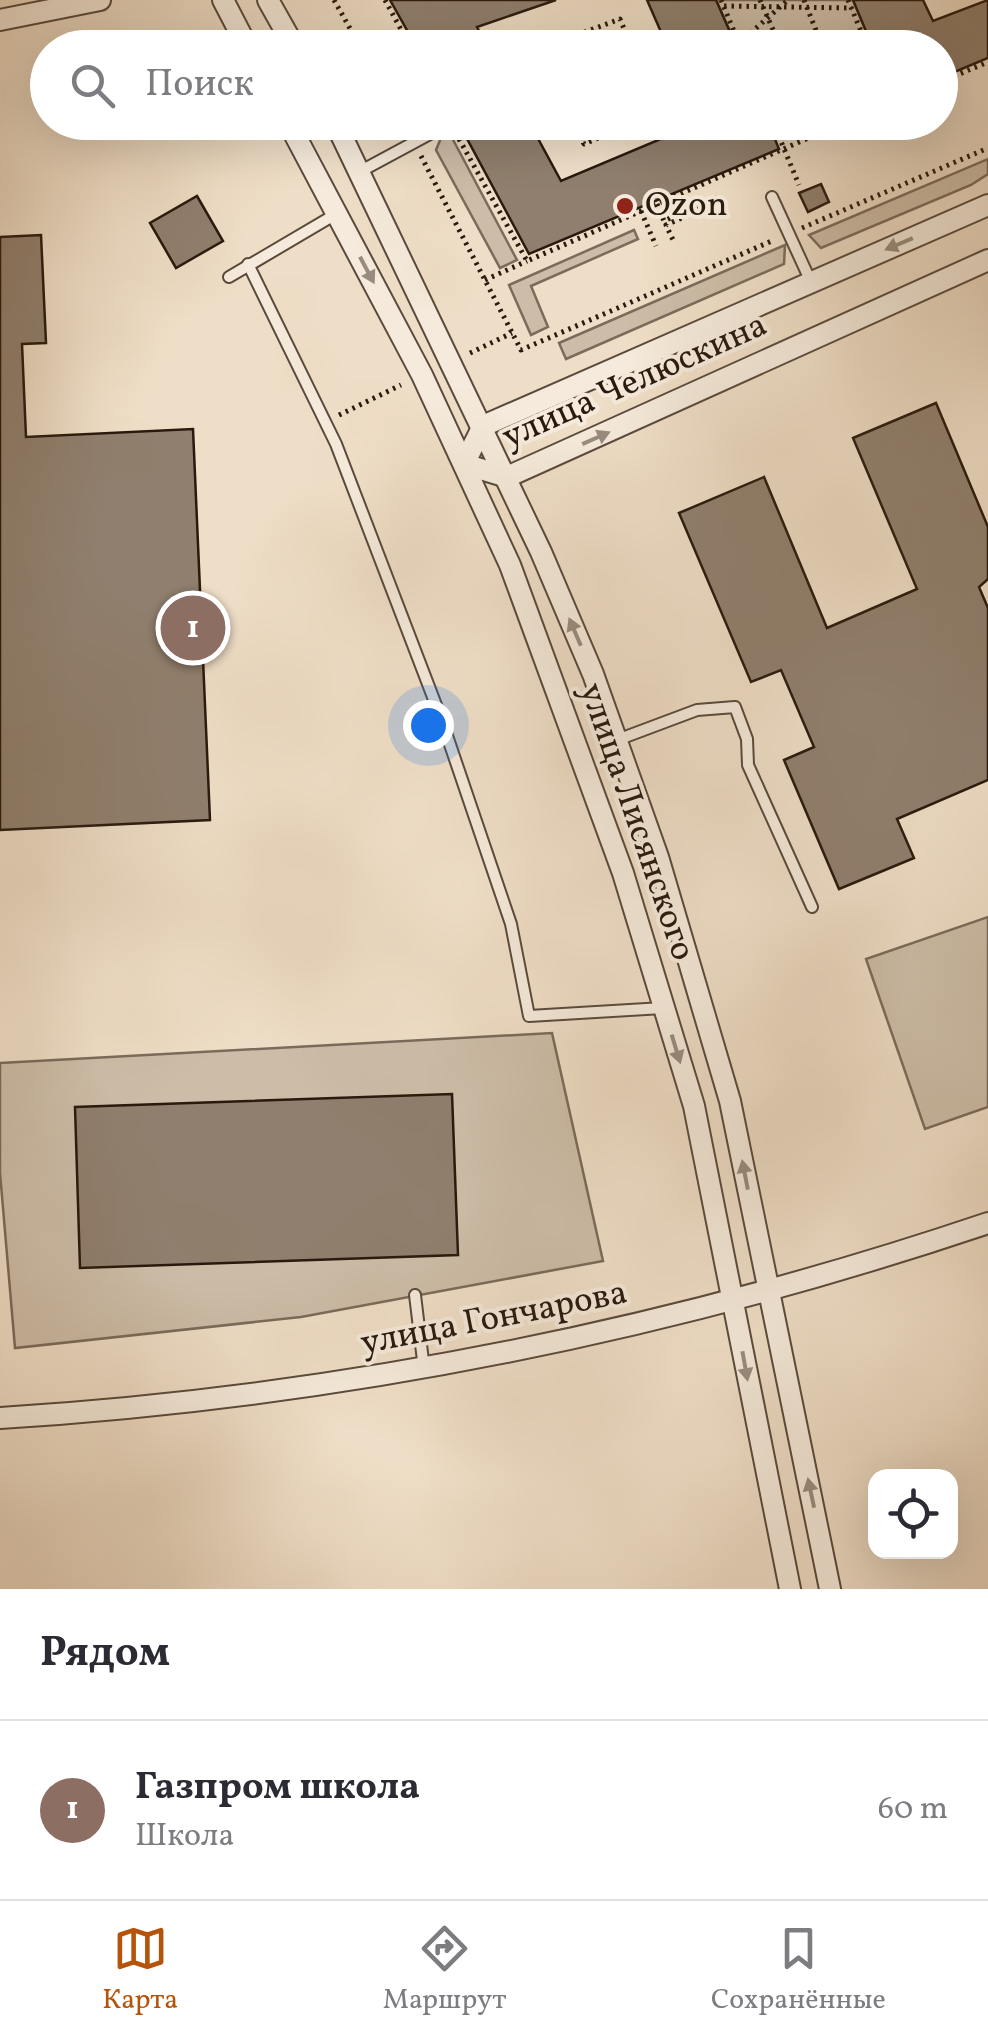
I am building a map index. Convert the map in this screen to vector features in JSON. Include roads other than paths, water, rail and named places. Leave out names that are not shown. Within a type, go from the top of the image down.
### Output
[{"type":"street","points":[[0,20],[100,0]]},
{"type":"street","points":[[222,0],[238,30]]},
{"type":"street","points":[[268,0],[285,30]]},
{"type":"street","name":"улица Лисянского","points":[[297,140],[464,464],[558,691],[623,872],[694,1106],[790,1589]]},
{"type":"street","name":"улица Лисянского","points":[[344,140],[483,426],[593,674],[658,857],[730,1101],[830,1589]]},
{"type":"street","name":"улица Челюскина","points":[[988,206],[483,426],[464,464],[507,478],[988,260]]},
{"type":"street","name":"улица Гончарова","points":[[0,1418],[88,1413],[424,1370],[733,1302],[988,1224]]},
{"type":"lane","points":[[361,172],[420,140]]},
{"type":"lane","points":[[772,196],[811,282]]},
{"type":"lane","points":[[228,277],[336,214]]},
{"type":"lane","points":[[248,264],[336,444],[440,718],[512,924],[529,1016],[664,1008]]},
{"type":"lane","points":[[616,741],[697,710],[735,707],[748,739],[748,764],[812,907]]},
{"type":"lane","points":[[416,1295],[424,1370]]},
{"type":"place","name":"Ozon","points":[[625,206]]},
{"type":"place","name":"Газпром школа","points":[[193,628]]}]
